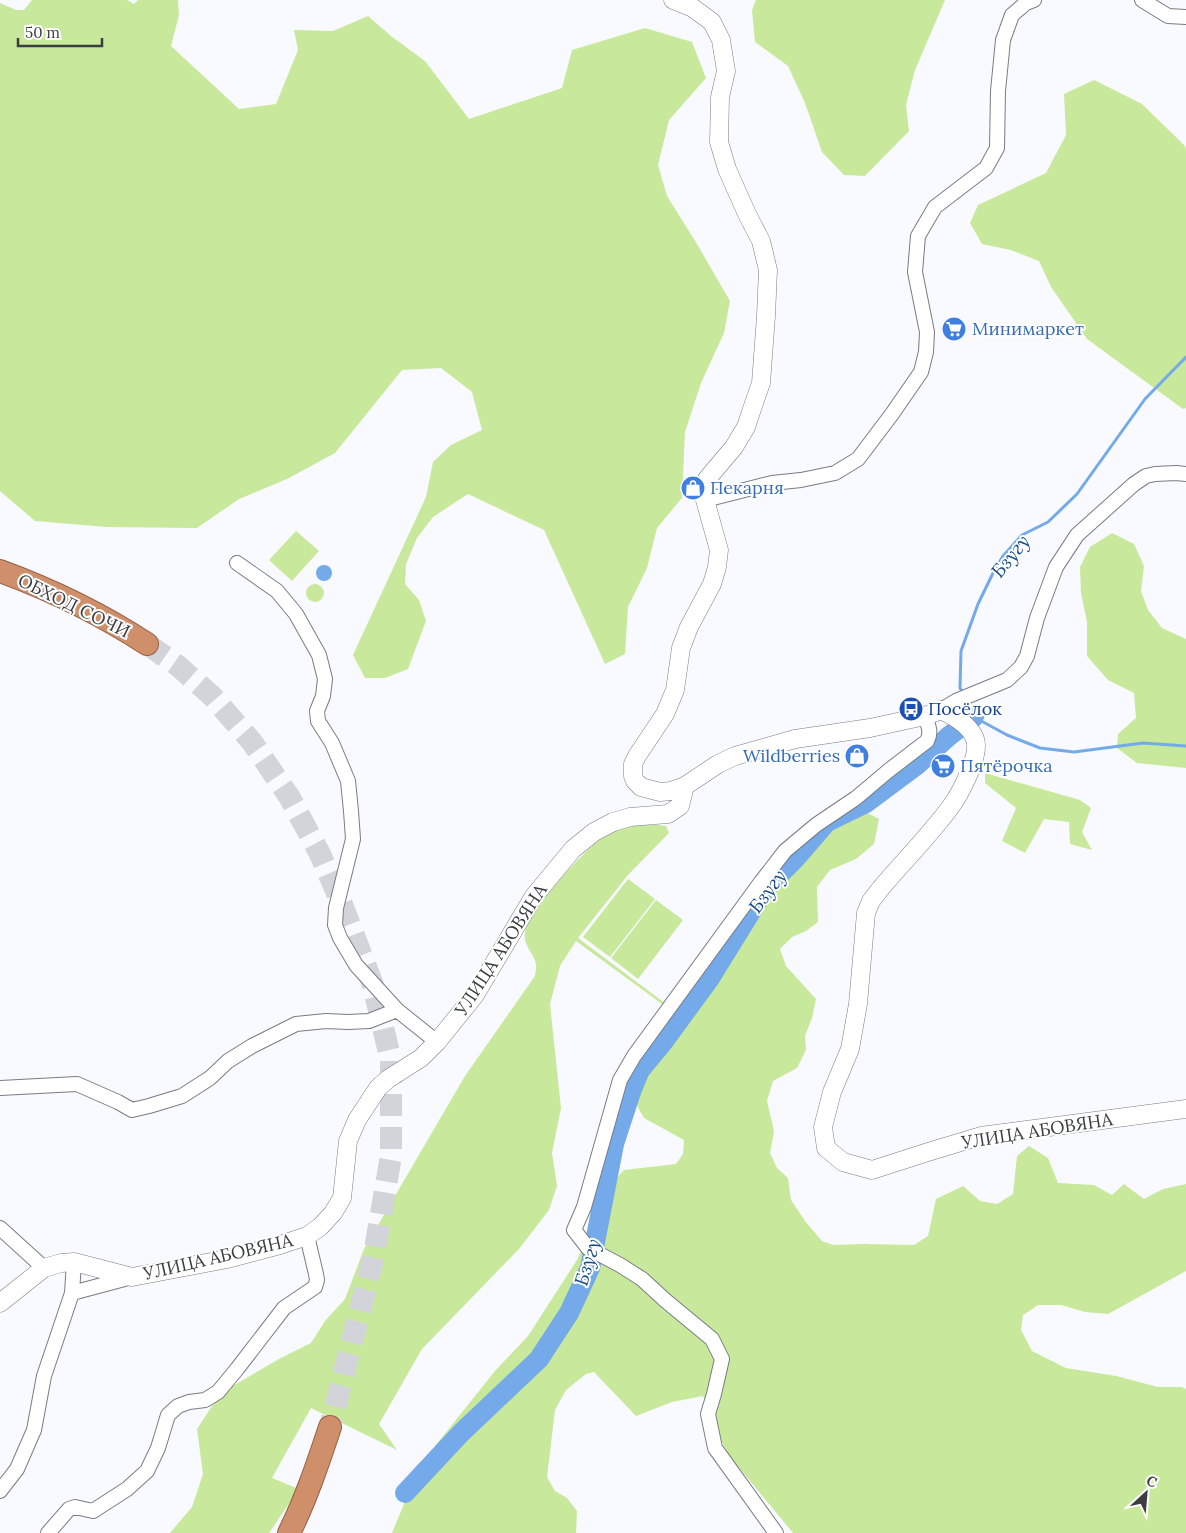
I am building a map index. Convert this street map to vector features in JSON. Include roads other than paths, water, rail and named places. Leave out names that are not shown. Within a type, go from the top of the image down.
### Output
[{"type":"highway","name":"ОБХОД СОЧИ","points":[[0,571],[88,608],[147,644]]},
{"type":"highway","points":[[288,1533],[316,1470],[330,1427]]},
{"type":"street","points":[[673,0],[693,8],[712,22],[721,40],[726,71],[720,97],[719,142],[727,169],[761,241],[768,270],[761,383],[746,427],[734,447],[708,479],[704,489],[705,500],[719,550],[718,568],[712,584],[689,626],[682,648],[675,690],[665,714],[633,764],[635,781],[641,787],[660,792],[685,786],[718,764],[735,756],[795,739],[870,728],[941,709],[1007,680],[1021,667],[1027,656],[1037,618],[1056,566],[1077,535],[1134,484],[1146,476],[1155,474],[1186,474]]},
{"type":"street","points":[[705,500],[772,483],[801,480],[835,473],[858,459],[921,372],[926,352],[927,332],[915,272],[918,236],[935,207],[986,168],[997,148],[998,91],[1003,40],[1012,15],[1026,3],[1034,0]]},
{"type":"street","points":[[1142,0],[1168,16],[1186,17]]},
{"type":"street","points":[[237,563],[277,591],[296,614],[319,655],[325,679],[323,696],[317,711],[318,721],[332,742],[348,781],[351,810],[352,839],[336,908],[335,925],[340,938],[356,965],[397,1010],[417,1028],[437,1042]]},
{"type":"street","points":[[776,1533],[715,1448],[708,1414],[722,1359],[712,1339],[666,1302],[642,1279],[588,1248],[574,1230],[584,1207],[620,1080],[634,1056],[785,852],[816,825],[856,798],[927,741],[930,736],[930,730],[941,709]]},
{"type":"street","name":"УЛИЦА АБОВЯНА","points":[[941,709],[964,725],[975,738],[977,746],[976,755],[962,787],[950,808],[881,888],[871,901],[866,913],[858,1004],[850,1049],[832,1092],[823,1127],[826,1148],[843,1162],[872,1170],[981,1136],[1186,1109]]},
{"type":"street","name":"УЛИЦА АБОВЯНА","points":[[0,1303],[44,1268],[62,1263],[74,1262],[132,1277],[227,1259],[280,1245],[307,1236],[320,1227],[333,1213],[342,1198],[348,1141],[357,1120],[372,1096],[388,1079],[421,1058],[437,1042],[475,995],[534,896],[573,849],[594,832],[613,822],[630,817],[668,814],[674,811],[680,806],[685,786]]},
{"type":"street","points":[[0,1088],[77,1084],[132,1110],[182,1096],[210,1078],[228,1061],[252,1046],[296,1024],[326,1021],[369,1021],[397,1010]]},
{"type":"street","points":[[0,1228],[44,1268]]},
{"type":"street","points":[[48,1533],[69,1510],[76,1507],[93,1511],[127,1489],[147,1471],[158,1448],[168,1415],[178,1406],[204,1400],[218,1392],[284,1308],[315,1287],[317,1280],[307,1236]]},
{"type":"street","points":[[0,1491],[17,1469],[34,1430],[44,1376],[72,1293],[74,1262]]},
{"type":"street","points":[[72,1293],[132,1277]]},
{"type":"water","points":[[321,565],[327,565],[332,570],[330,579],[321,581],[316,576],[316,570]]},
{"type":"waterway","name":"Бзугу","points":[[963,693],[960,688],[961,651],[978,604],[1003,556],[1022,535],[1048,522],[1077,494],[1145,399],[1186,357]]},
{"type":"waterway","points":[[966,701],[974,717],[1007,735],[1040,748],[1074,752],[1143,743],[1186,746]]},
{"type":"waterway","name":"Бзугу","points":[[405,1493],[461,1433],[539,1359],[569,1313],[590,1268],[614,1144],[640,1070],[664,1041],[710,978],[765,889],[795,859],[827,822],[866,803],[917,765],[949,736],[974,717]]},
{"type":"tunnel","points":[[147,644],[177,665],[212,696],[252,742],[290,798],[320,854],[373,985],[391,1061],[391,1156],[373,1260],[330,1427]]},
{"type":"place","name":"Минимаркет","points":[[954,329]]},
{"type":"place","name":"Пекарня","points":[[693,488]]},
{"type":"place","name":"Посёлок","points":[[911,709]]},
{"type":"place","name":"Wildberries","points":[[857,756]]},
{"type":"place","name":"Пятёрочка","points":[[943,766]]}]
